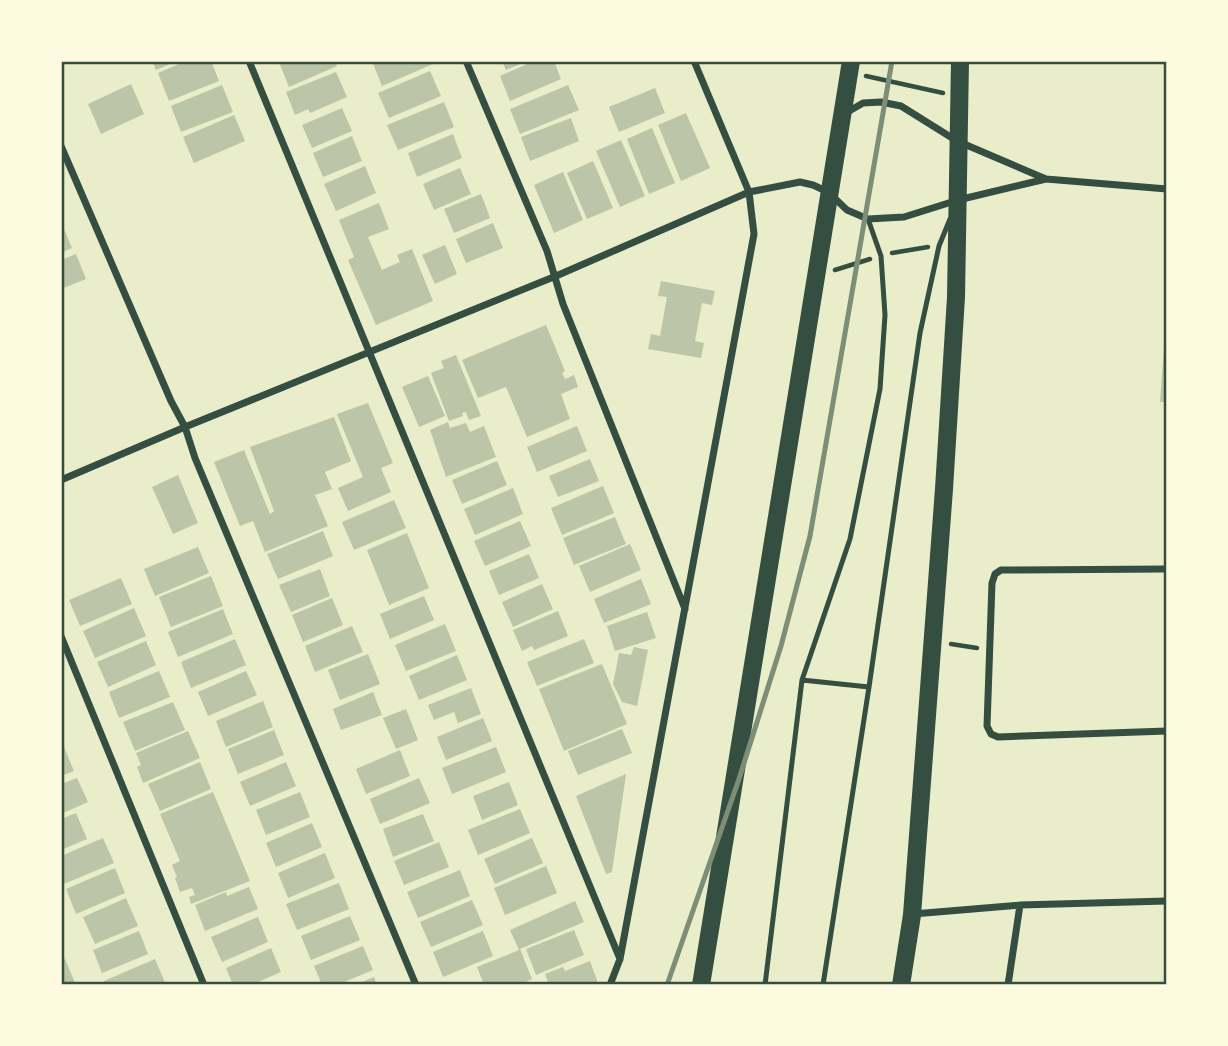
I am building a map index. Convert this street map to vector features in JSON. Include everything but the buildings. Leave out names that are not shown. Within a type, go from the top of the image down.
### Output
[{"type":"main road","points":[[901,985],[912,915],[956,298],[960,61]]},
{"type":"main road","points":[[701,985],[849,67]]},
{"type":"street","points":[[249,61],[620,959]]},
{"type":"street","points":[[466,61],[556,276],[563,304],[686,609]]},
{"type":"street","points":[[610,985],[620,959],[754,234],[749,192],[694,61]]},
{"type":"street","points":[[841,116],[863,103],[881,102],[901,106],[957,141],[1046,179]]},
{"type":"street","points":[[61,146],[171,401],[185,427],[416,985]]},
{"type":"street","points":[[61,480],[556,276],[749,192],[800,182],[828,191],[848,210],[868,219],[904,217],[958,200],[1046,179],[1167,188]]},
{"type":"street","points":[[1167,569],[1001,570],[995,574],[992,583],[987,726],[991,734],[998,737],[1167,731]]},
{"type":"street","points":[[61,636],[204,985]]},
{"type":"street","points":[[912,915],[1020,905],[1167,901]]},
{"type":"street","points":[[1008,985],[1020,905]]},
{"type":"lane","points":[[823,985],[920,333],[939,246],[958,200]]},
{"type":"lane","points":[[765,985],[802,680],[850,539],[880,389],[885,315],[881,256],[868,219]]},
{"type":"lane","points":[[802,680],[869,687]]},
{"type":"path","points":[[849,67],[959,96]]},
{"type":"path","points":[[933,641],[990,650]]},
{"type":"railway","points":[[667,985],[739,779],[781,646],[810,536],[892,61]]}]
